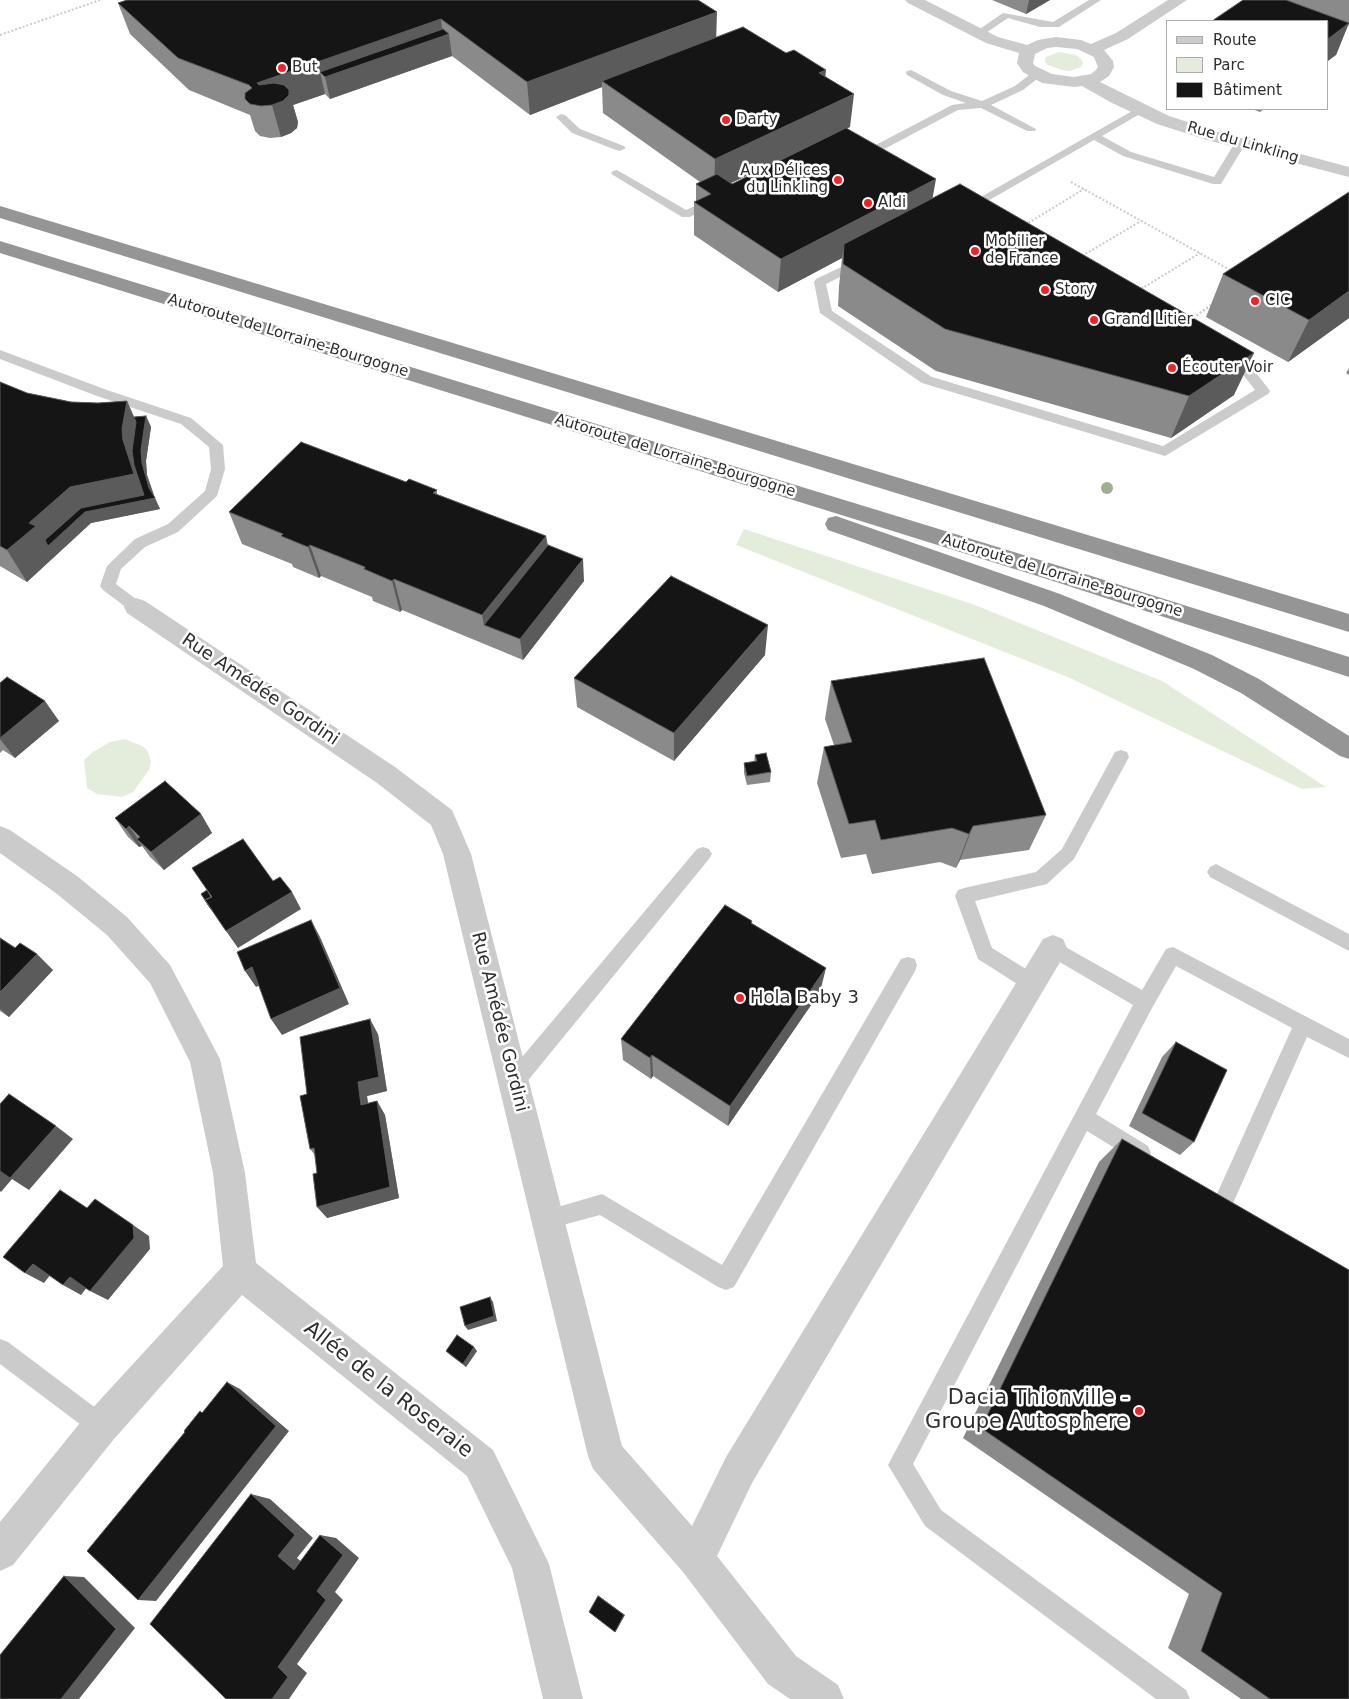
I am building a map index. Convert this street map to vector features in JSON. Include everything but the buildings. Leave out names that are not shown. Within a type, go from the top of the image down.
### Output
[{"type":"highway","name":"Autoroute de Lorraine-Bourgogne","points":[[0,212],[1349,623]]},
{"type":"highway","name":"Autoroute de Lorraine-Bourgogne","points":[[0,247],[1058,574],[1349,667]]},
{"type":"highway","points":[[645,446],[782,504],[938,562],[1052,600],[1156,642],[1250,686],[1349,750]]},
{"type":"highway","points":[[1272,599],[1349,602]]},
{"type":"street","points":[[913,0],[992,40],[1028,51]]},
{"type":"street","points":[[1092,49],[1122,36],[1179,0]]},
{"type":"street","points":[[1044,43],[1075,44],[1092,49],[1105,61],[1106,67],[1103,73],[1096,78],[1086,81],[1061,81],[1037,74],[1025,62],[1028,51],[1044,43]]},
{"type":"street","name":"Rue du Linkling","points":[[1086,81],[1141,110],[1186,128],[1349,172]]},
{"type":"street","name":"Rue Amédée Gordini","points":[[136,607],[386,775],[442,818],[457,854],[606,1456],[696,1559],[782,1670],[824,1699]]},
{"type":"street","points":[[0,838],[67,885],[118,926],[160,974],[205,1059],[229,1172],[240,1272],[100,1426],[0,1552]]},
{"type":"street","points":[[696,1559],[739,1470],[1053,948]]},
{"type":"street","name":"Allée de la Roseraie","points":[[240,1272],[480,1463],[530,1564],[563,1699]]},
{"type":"lane","points":[[979,33],[1007,15],[1040,24],[1055,25],[1096,0]]},
{"type":"lane","points":[[911,73],[947,93],[983,105],[1030,129]]},
{"type":"lane","points":[[846,147],[869,153],[956,107],[983,105],[1024,85],[1037,74]]},
{"type":"lane","points":[[1022,227],[973,205],[1141,110]]},
{"type":"lane","points":[[561,117],[576,131],[620,148]]},
{"type":"lane","points":[[1094,136],[1127,154],[1217,182],[1240,143]]},
{"type":"lane","points":[[617,173],[686,214],[728,195]]},
{"type":"lane","points":[[873,256],[820,282],[826,313],[927,380],[1165,452],[1264,391],[1227,345],[1189,321]]},
{"type":"lane","points":[[0,354],[102,393],[186,421],[216,444],[218,468],[212,493],[173,528],[140,543],[114,566],[108,586],[136,607]]},
{"type":"lane","points":[[1032,983],[985,953],[964,896],[1041,879],[1068,854],[1121,757]]},
{"type":"lane","points":[[514,1082],[703,854]]},
{"type":"lane","points":[[1216,872],[1349,943]]},
{"type":"lane","points":[[1053,948],[1145,1002]]},
{"type":"lane","points":[[1177,1699],[933,1518],[900,1465],[1145,1002],[1173,955],[1349,1050]]},
{"type":"lane","points":[[548,1219],[602,1204],[726,1279],[908,965]]},
{"type":"lane","points":[[1223,1203],[1303,1025]]},
{"type":"lane","points":[[1084,1118],[1158,1163]]},
{"type":"lane","points":[[0,1350],[100,1426]]},
{"type":"path","points":[[0,35],[100,0]]},
{"type":"path","points":[[1042,166],[1240,275]]},
{"type":"path","points":[[1022,227],[1084,189]]},
{"type":"path","points":[[1078,259],[1141,221]]},
{"type":"path","points":[[1137,292],[1200,253]]},
{"type":"path","points":[[1189,321],[1218,300]]},
{"type":"green space","points":[[1059,52],[1076,55],[1083,63],[1081,67],[1070,71],[1062,70],[1045,62],[1046,57]]},
{"type":"green space","points":[[744,529],[975,605],[1162,681],[1326,787],[1302,789],[1070,678],[736,545]]},
{"type":"green space","points":[[125,739],[147,750],[151,761],[149,770],[133,792],[122,797],[97,794],[87,788],[84,760],[110,742]]},
{"type":"place","name":"But","points":[[282,68]]},
{"type":"place","name":"Darty","points":[[726,120]]},
{"type":"place","name":"Aux Délices du Linkling","points":[[838,180]]},
{"type":"place","name":"Aldi","points":[[868,203]]},
{"type":"place","name":"Mobilier de France","points":[[975,251]]},
{"type":"place","name":"Story","points":[[1045,290]]},
{"type":"place","name":"CIC","points":[[1255,301]]},
{"type":"place","name":"Grand Litier","points":[[1094,320]]},
{"type":"place","name":"Écouter Voir","points":[[1172,368]]},
{"type":"place","name":"Hola Baby 3","points":[[740,998]]},
{"type":"place","name":"Dacia Thionville - Groupe Autosphere","points":[[1139,1411]]}]
